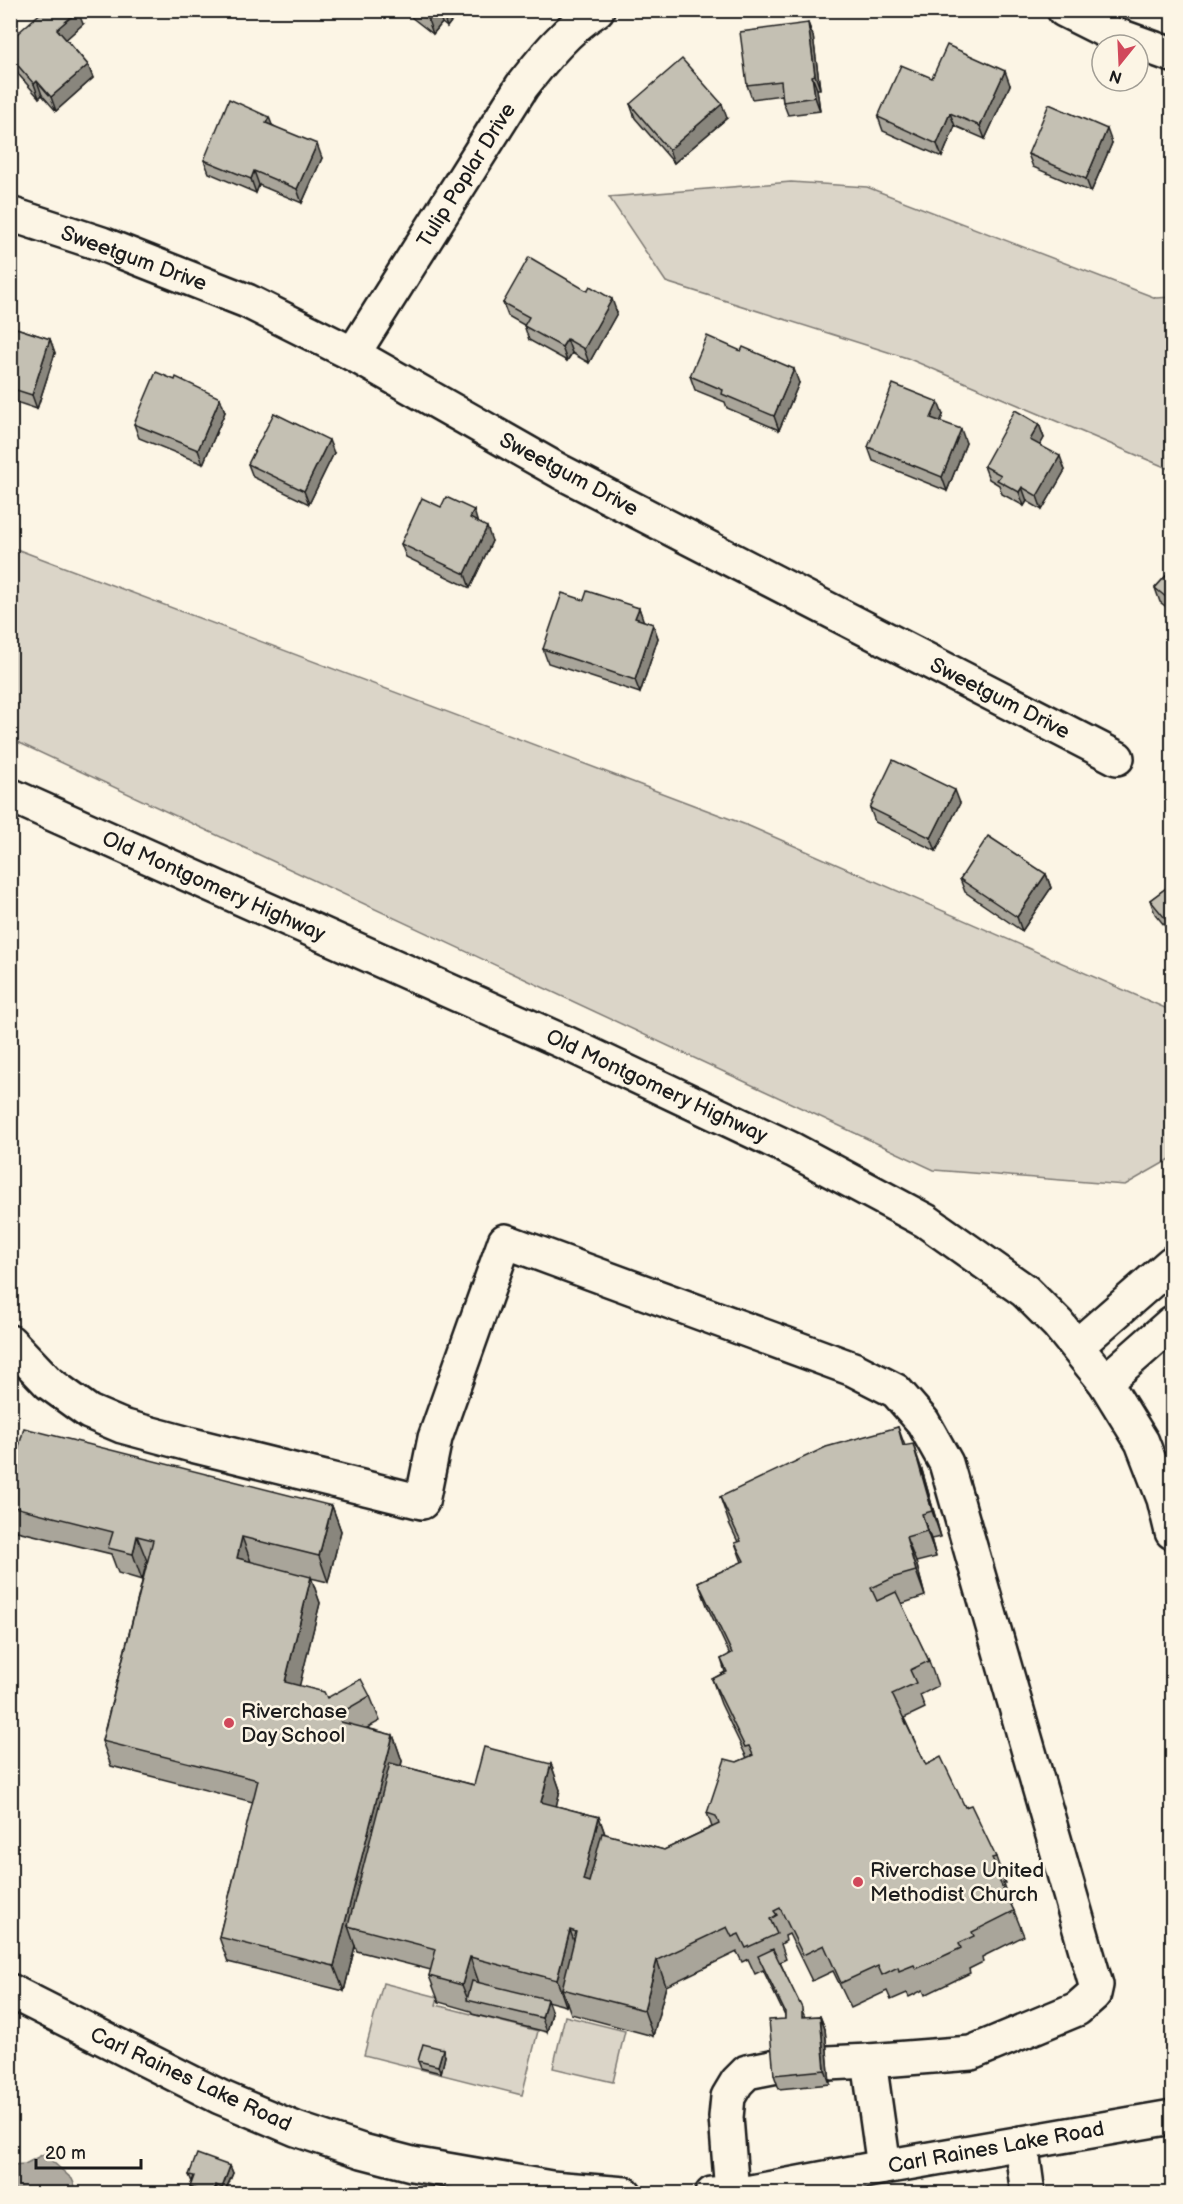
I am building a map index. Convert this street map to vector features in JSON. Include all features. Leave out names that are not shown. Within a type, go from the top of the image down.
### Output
[{"type":"street","name":"Tulip Poplar Drive","points":[[353,354],[522,86],[544,58],[571,30],[597,10]]},
{"type":"street","points":[[1064,10],[1108,32],[1173,55]]},
{"type":"street","name":"Sweetgum Drive","points":[[10,214],[102,244],[248,301],[353,354],[561,472],[1117,758]]},
{"type":"street","name":"Old Montgomery Highway","points":[[10,795],[566,1043],[862,1185],[926,1221],[1025,1291],[1077,1346],[1105,1382],[1142,1442],[1164,1499],[1173,1532]]},
{"type":"street","points":[[15,1357],[89,1412],[122,1426],[192,1446],[422,1502],[435,1438],[505,1241],[853,1370],[896,1391],[923,1422],[946,1463],[1096,1985],[1094,1994],[1077,2008],[971,2053],[828,2063]]},
{"type":"street","points":[[1077,1346],[1173,1263]]},
{"type":"street","points":[[1105,1382],[1173,1323]]},
{"type":"street","name":"Carl Raines Lake Road","points":[[10,1991],[220,2097],[296,2129],[362,2151],[412,2164],[551,2188],[625,2193]]},
{"type":"street","points":[[869,2061],[884,2167]]},
{"type":"street","points":[[722,2193],[728,2097],[737,2082],[747,2072],[777,2066]]},
{"type":"street","name":"Carl Raines Lake Road","points":[[722,2193],[752,2192],[1173,2117]]},
{"type":"street","points":[[1021,2143],[1028,2193]]},
{"type":"shaded area","points":[[791,182],[867,187],[1156,298],[1172,297],[1172,470],[907,358],[666,282],[609,197]]},
{"type":"shaded area","points":[[11,547],[749,826],[1172,1011],[1172,1158],[1125,1185],[934,1170],[11,739]]},
{"type":"shaded area","points":[[383,1983],[438,1997],[436,2005],[538,2031],[522,2095],[364,2055]]},
{"type":"shaded area","points":[[565,2016],[625,2031],[613,2082],[553,2068]]},
{"type":"shaded area","points":[[44,2154],[72,2179],[78,2193],[11,2193],[11,2165],[25,2164]]},
{"type":"building","points":[[44,10],[78,11],[57,29],[88,65],[51,97],[37,81],[34,84],[14,61],[17,58],[10,50],[10,40]]},
{"type":"building","points":[[415,10],[436,10],[428,20]]},
{"type":"building","points":[[808,23],[815,75],[812,76],[815,97],[783,102],[781,81],[747,85],[740,32]]},
{"type":"building","points":[[947,45],[1005,71],[980,126],[950,113],[937,144],[878,117],[901,65],[932,78]]},
{"type":"building","points":[[682,59],[722,104],[669,150],[630,104]]},
{"type":"building","points":[[229,99],[269,117],[266,123],[317,144],[297,189],[254,171],[251,179],[204,160]]},
{"type":"building","points":[[1049,104],[1107,129],[1086,179],[1028,154]]},
{"type":"building","points":[[529,257],[587,291],[590,286],[612,299],[584,349],[567,339],[562,347],[524,326],[529,317],[503,303]]},
{"type":"building","points":[[10,326],[50,339],[32,395],[10,388]]},
{"type":"building","points":[[707,336],[741,351],[743,347],[794,369],[774,416],[722,394],[723,390],[690,376]]},
{"type":"building","points":[[156,372],[175,380],[176,377],[220,398],[198,450],[134,424]]},
{"type":"building","points":[[893,384],[938,402],[931,418],[961,429],[942,477],[868,447]]},
{"type":"building","points":[[1015,410],[1039,424],[1030,440],[1060,456],[1037,496],[1022,487],[1019,492],[997,480],[1001,475],[984,466]]},
{"type":"building","points":[[274,413],[329,440],[304,491],[248,464]]},
{"type":"building","points":[[446,497],[474,510],[470,518],[487,527],[465,574],[401,544],[422,498],[441,507]]},
{"type":"building","points":[[1173,568],[1173,603],[1155,588]]},
{"type":"building","points":[[587,591],[639,608],[635,618],[653,624],[635,680],[543,649],[562,593],[584,600]]},
{"type":"building","points":[[893,760],[955,790],[931,838],[870,808]]},
{"type":"building","points":[[988,836],[1046,874],[1017,917],[960,879]]},
{"type":"building","points":[[1173,883],[1173,928],[1150,900]]},
{"type":"building","name":"Riverchase United Methodist Church","points":[[898,1427],[903,1446],[913,1444],[932,1511],[922,1514],[927,1531],[906,1537],[916,1571],[895,1577],[871,1588],[877,1601],[896,1592],[929,1661],[910,1670],[916,1683],[892,1694],[926,1765],[941,1757],[965,1807],[971,1805],[996,1857],[992,1858],[998,1870],[995,1872],[1014,1911],[972,1932],[974,1936],[959,1943],[961,1948],[916,1969],[914,1965],[899,1971],[898,1967],[882,1975],[878,1966],[841,1983],[824,1945],[803,1955],[780,1908],[774,1911],[777,1915],[770,1919],[777,1934],[746,1948],[739,1934],[732,1937],[727,1927],[657,1960],[644,2010],[562,1989],[576,1932],[570,1930],[557,1980],[470,1957],[462,1985],[429,1976],[436,1949],[348,1926],[390,1763],[474,1785],[484,1747],[551,1764],[541,1802],[599,1817],[583,1880],[589,1882],[602,1833],[664,1850],[719,1824],[716,1816],[707,1813],[725,1759],[737,1762],[753,1755],[749,1746],[745,1747],[712,1679],[727,1672],[721,1659],[732,1653],[698,1582],[744,1561],[735,1543],[741,1541],[720,1497],[826,1447]]},
{"type":"building","name":"Riverchase Day School","points":[[24,1428],[332,1506],[319,1556],[242,1537],[237,1558],[311,1577],[285,1682],[324,1692],[327,1698],[361,1679],[370,1696],[337,1715],[341,1722],[393,1735],[334,1966],[219,1937],[258,1780],[102,1741],[153,1540],[137,1536],[133,1554],[108,1548],[113,1532],[10,1506],[10,1479]]},
{"type":"building","points":[[773,1949],[802,2008],[802,2017],[820,2016],[825,2070],[774,2075],[769,2020],[785,2019],[785,2012],[758,1956]]},
{"type":"building","points":[[472,1981],[547,1999],[542,2018],[467,2000]]},
{"type":"building","points":[[423,2044],[443,2049],[438,2066],[418,2061]]},
{"type":"building","points":[[197,2154],[230,2166],[222,2188],[216,2185],[213,2193],[206,2193],[190,2187],[194,2176],[189,2175]]},
{"type":"place","name":"Riverchase Day School","points":[[229,1723]]},
{"type":"place","name":"Riverchase United Methodist Church","points":[[858,1882]]}]
